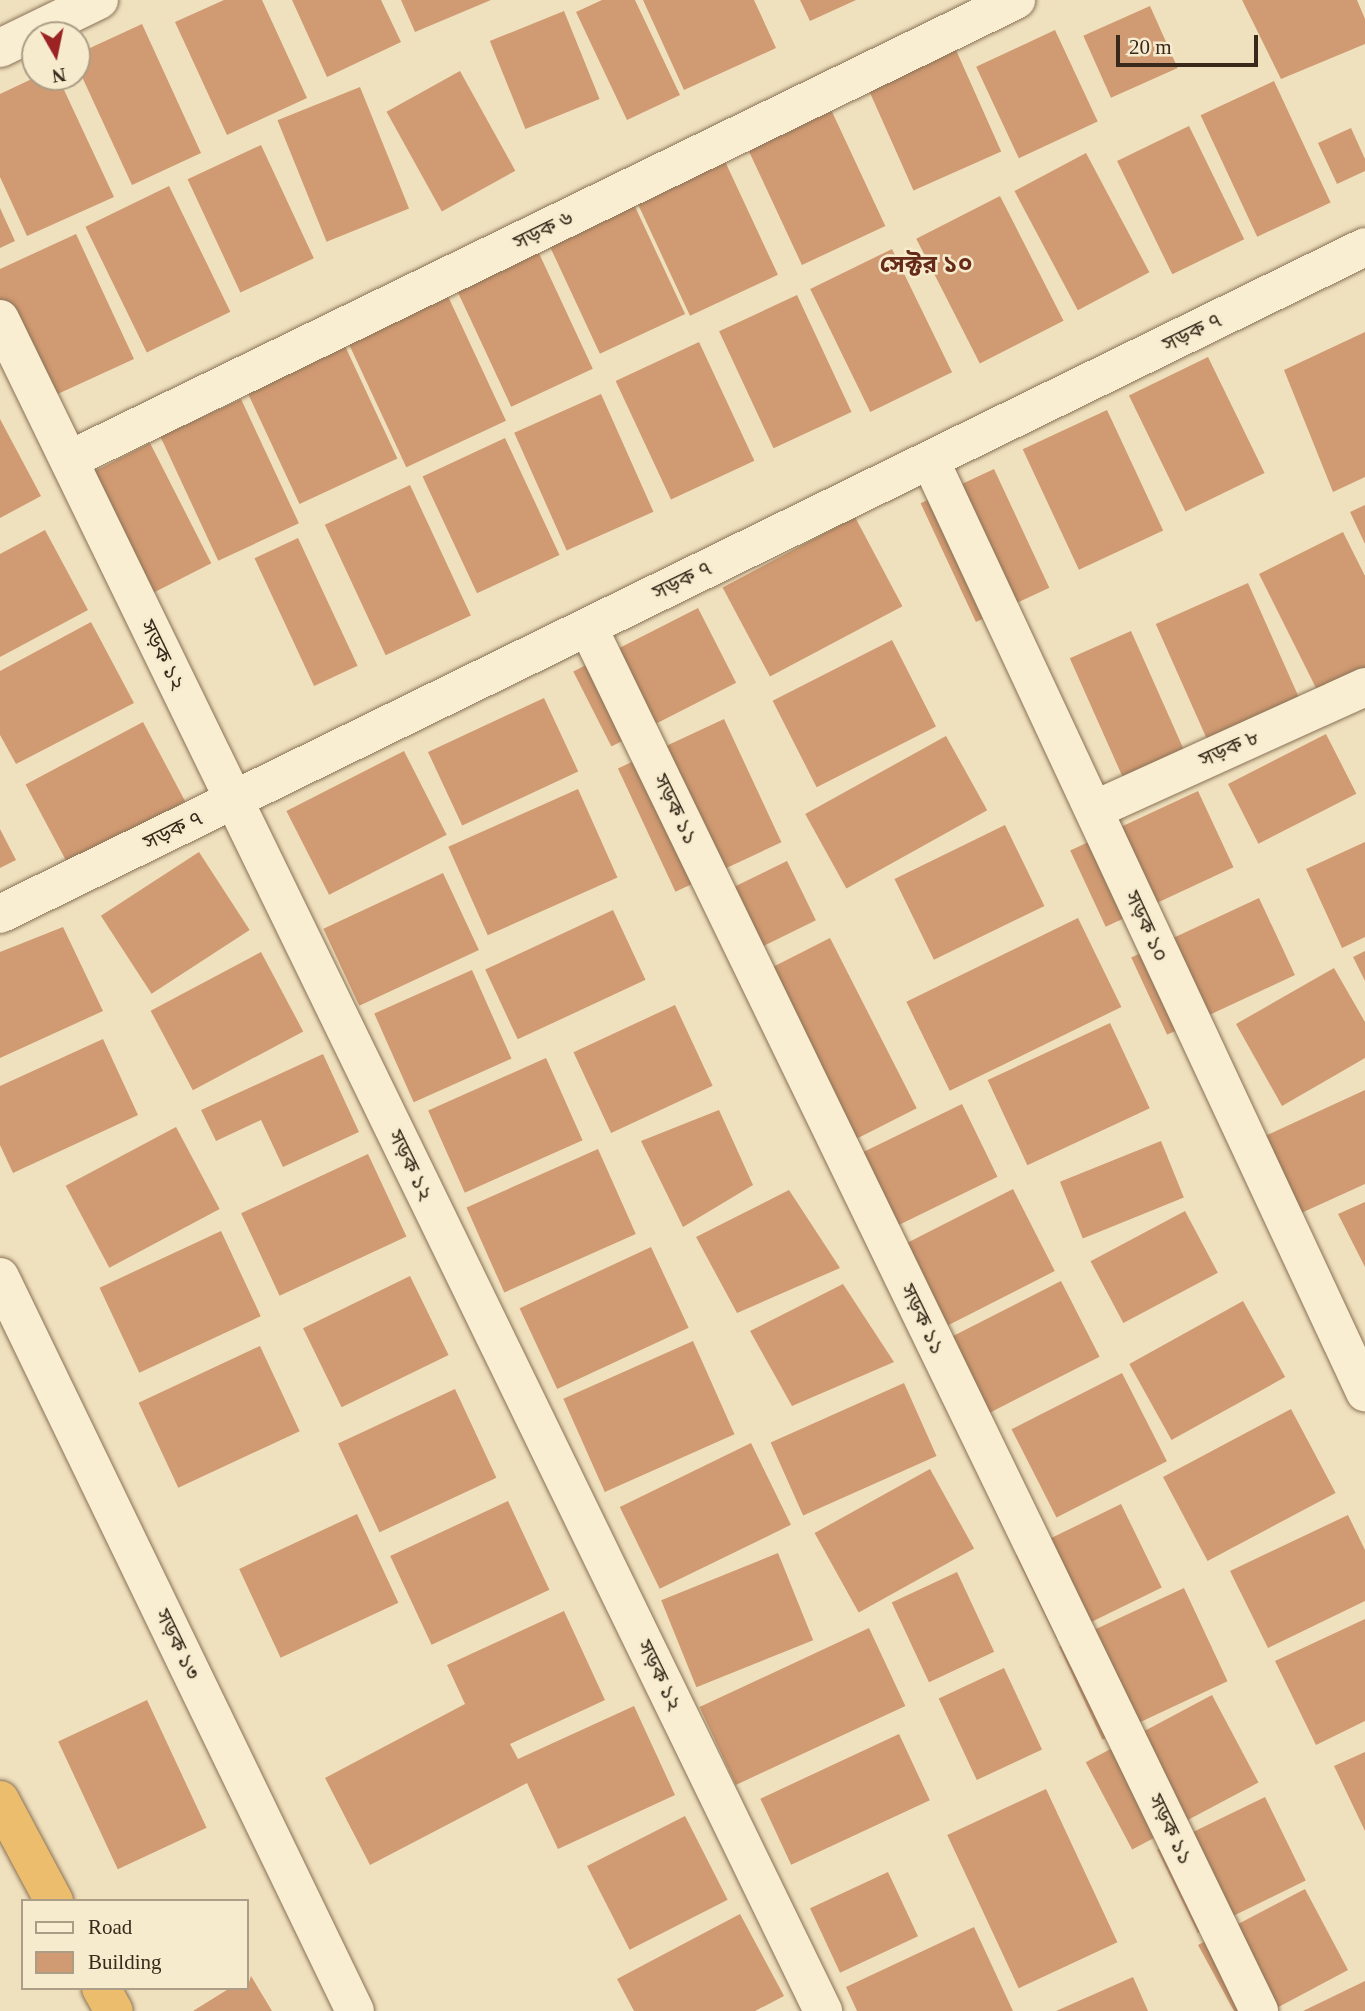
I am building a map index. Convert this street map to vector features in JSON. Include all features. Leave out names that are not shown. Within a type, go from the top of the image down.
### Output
[{"type":"highway","points":[[0,1800],[53,1899]]},
{"type":"highway","points":[[102,1990],[114,2011]]},
{"type":"street","points":[[0,48],[99,0]]},
{"type":"street","name":"সড়ক ৬","points":[[69,460],[1016,0]]},
{"type":"street","name":"সড়ক ৭","points":[[0,914],[1365,247]]},
{"type":"street","name":"সড়ক ১২","points":[[0,319],[823,2011]]},
{"type":"street","name":"সড়ক ১০","points":[[930,460],[1365,1392]]},
{"type":"street","name":"সড়ক ১১","points":[[588,627],[1259,2011]]},
{"type":"street","name":"সড়ক ৮","points":[[1094,810],[1365,687]]},
{"type":"street","name":"সড়ক ১৩","points":[[0,1277],[355,2011]]},
{"type":"building","points":[[224,0],[262,0],[307,98],[227,135],[175,22]]},
{"type":"building","points":[[292,0],[381,0],[401,42],[327,77]]},
{"type":"building","points":[[401,0],[491,0],[415,32]]},
{"type":"building","points":[[602,0],[635,0],[680,95],[627,120],[576,12]]},
{"type":"building","points":[[643,0],[754,0],[776,48],[684,90]]},
{"type":"building","points":[[800,0],[856,0],[810,21]]},
{"type":"building","points":[[1242,0],[1357,0],[1365,19],[1365,44],[1281,79]]},
{"type":"building","points":[[1150,6],[1178,68],[1111,98],[1083,36]]},
{"type":"building","points":[[564,11],[600,99],[525,129],[490,41]]},
{"type":"building","points":[[142,24],[201,153],[132,185],[89,91],[91,91],[91,48]]},
{"type":"building","points":[[1055,30],[1098,122],[1019,158],[976,67]]},
{"type":"building","points":[[952,41],[1001,152],[914,191],[864,80]]},
{"type":"building","points":[[460,71],[515,171],[442,211],[387,112]]},
{"type":"building","points":[[1274,81],[1331,202],[1257,237],[1201,115]]},
{"type":"building","points":[[21,84],[21,91],[65,91],[114,197],[27,236],[0,177],[0,94]]},
{"type":"building","points":[[360,87],[409,208],[327,242],[277,120]]},
{"type":"building","points":[[827,101],[885,226],[802,265],[744,140]]},
{"type":"building","points":[[1189,126],[1244,239],[1172,274],[1117,161]]},
{"type":"building","points":[[1351,128],[1365,159],[1365,171],[1337,184],[1318,143]]},
{"type":"building","points":[[261,145],[314,258],[240,293],[188,179]]},
{"type":"building","points":[[1086,153],[1149,272],[1078,310],[1014,191]]},
{"type":"building","points":[[723,157],[778,275],[690,316],[635,198]]},
{"type":"building","points":[[169,186],[230,312],[147,353],[85,227]]},
{"type":"building","points":[[1000,196],[1064,321],[980,363],[916,239]]},
{"type":"building","points":[[631,198],[685,314],[600,354],[546,238]]},
{"type":"building","points":[[0,208],[15,241],[0,248]]},
{"type":"building","points":[[76,234],[134,359],[38,403],[0,322],[0,269]]},
{"type":"building","points":[[537,249],[593,369],[511,407],[455,287]]},
{"type":"building","points":[[892,249],[952,372],[870,412],[810,289]]},
{"type":"building","points":[[446,292],[506,421],[406,467],[346,338]]},
{"type":"building","points":[[797,295],[852,412],[774,448],[719,331]]},
{"type":"building","points":[[1365,332],[1365,477],[1333,492],[1284,370]]},
{"type":"building","points":[[699,342],[754,461],[671,500],[616,381]]},
{"type":"building","points":[[345,346],[397,458],[300,504],[247,392]]},
{"type":"building","points":[[1208,357],[1265,473],[1185,512],[1129,396]]},
{"type":"building","points":[[601,394],[653,512],[567,550],[514,433]]},
{"type":"building","points":[[241,399],[299,523],[218,561],[160,437]]},
{"type":"building","points":[[1107,410],[1163,531],[1079,570],[1023,449]]},
{"type":"building","points":[[0,419],[41,496],[0,518]]},
{"type":"building","points":[[505,438],[560,555],[477,593],[423,476]]},
{"type":"building","points":[[150,443],[211,563],[133,603],[72,483]]},
{"type":"building","points":[[994,469],[1049,588],[976,622],[921,503]]},
{"type":"building","points":[[410,485],[471,616],[386,655],[325,525]]},
{"type":"building","points":[[1365,505],[1365,544],[1350,512]]},
{"type":"building","points":[[855,517],[902,606],[770,677],[723,587]]},
{"type":"building","points":[[45,530],[88,610],[0,657],[0,554]]},
{"type":"building","points":[[1343,532],[1365,576],[1365,678],[1322,700],[1259,574]]},
{"type":"building","points":[[298,538],[358,666],[314,686],[254,558]]},
{"type":"building","points":[[1248,583],[1304,708],[1211,749],[1156,624]]},
{"type":"building","points":[[698,608],[736,683],[611,746],[573,672]]},
{"type":"building","points":[[91,622],[134,703],[16,764],[0,735],[0,671]]},
{"type":"building","points":[[1131,631],[1189,761],[1128,788],[1070,658]]},
{"type":"building","points":[[892,640],[936,726],[817,787],[773,701]]},
{"type":"building","points":[[544,698],[578,771],[462,826],[428,752]]},
{"type":"building","points":[[724,719],[781,842],[675,892],[618,768]]},
{"type":"building","points":[[143,722],[185,801],[68,864],[26,784]]},
{"type":"building","points":[[1326,734],[1356,794],[1258,844],[1228,784]]},
{"type":"building","points":[[946,736],[987,810],[846,888],[805,814]]},
{"type":"building","points":[[404,751],[447,835],[329,895],[286,811]]},
{"type":"building","points":[[578,789],[617,878],[488,935],[448,847]]},
{"type":"building","points":[[1198,791],[1233,867],[1106,927],[1070,851]]},
{"type":"building","points":[[1005,825],[1044,906],[934,960],[894,879]]},
{"type":"building","points":[[0,829],[16,860],[0,868]]},
{"type":"building","points":[[1365,842],[1365,937],[1342,948],[1306,869]]},
{"type":"building","points":[[199,852],[250,930],[152,994],[101,916]]},
{"type":"building","points":[[787,861],[816,920],[753,951],[724,892]]},
{"type":"building","points":[[443,873],[479,950],[359,1006],[323,929]]},
{"type":"building","points":[[1259,898],[1295,975],[1167,1035],[1131,958]]},
{"type":"building","points":[[613,910],[646,980],[518,1039],[485,970]]},
{"type":"building","points":[[1078,918],[1121,1007],[950,1091],[906,1002]]},
{"type":"building","points":[[63,927],[103,1011],[0,1058],[0,952]]},
{"type":"building","points":[[830,938],[917,1108],[856,1139],[769,969]]},
{"type":"building","points":[[1365,951],[1365,981],[1353,957]]},
{"type":"building","points":[[261,952],[303,1031],[193,1090],[151,1011]]},
{"type":"building","points":[[1334,968],[1365,1022],[1365,1058],[1282,1106],[1236,1024]]},
{"type":"building","points":[[472,970],[511,1059],[414,1102],[374,1014]]},
{"type":"building","points":[[675,1005],[713,1086],[611,1133],[573,1052]]},
{"type":"building","points":[[1110,1023],[1150,1108],[1027,1165],[988,1080]]},
{"type":"building","points":[[103,1039],[138,1115],[13,1173],[0,1145],[0,1086]]},
{"type":"building","points":[[323,1054],[359,1132],[283,1167],[261,1120],[216,1141],[201,1110]]},
{"type":"building","points":[[546,1058],[583,1140],[465,1193],[428,1110]]},
{"type":"building","points":[[1365,1090],[1365,1184],[1299,1214],[1263,1137]]},
{"type":"building","points":[[962,1104],[998,1177],[872,1238],[836,1165]]},
{"type":"building","points":[[719,1110],[753,1185],[683,1227],[641,1141]]},
{"type":"building","points":[[176,1127],[220,1209],[109,1268],[66,1186]]},
{"type":"building","points":[[1161,1141],[1184,1198],[1083,1238],[1060,1182]]},
{"type":"building","points":[[598,1149],[636,1234],[504,1293],[466,1208]]},
{"type":"building","points":[[368,1154],[406,1236],[280,1296],[241,1213]]},
{"type":"building","points":[[1013,1189],[1055,1271],[930,1335],[888,1253]]},
{"type":"building","points":[[789,1190],[840,1268],[737,1313],[696,1237]]},
{"type":"building","points":[[1365,1202],[1365,1267],[1338,1214]]},
{"type":"building","points":[[1185,1211],[1218,1273],[1123,1323],[1091,1261]]},
{"type":"building","points":[[221,1231],[261,1316],[139,1373],[100,1288]]},
{"type":"building","points":[[651,1247],[689,1328],[557,1389],[520,1308]]},
{"type":"building","points":[[410,1276],[449,1355],[342,1407],[303,1328]]},
{"type":"building","points":[[1061,1281],[1100,1357],[987,1414],[949,1338]]},
{"type":"building","points":[[843,1284],[894,1362],[792,1406],[750,1331]]},
{"type":"building","points":[[1243,1301],[1285,1377],[1171,1440],[1129,1364]]},
{"type":"building","points":[[693,1341],[734,1434],[605,1492],[563,1399]]},
{"type":"building","points":[[260,1346],[300,1431],[178,1488],[139,1403]]},
{"type":"building","points":[[1122,1373],[1167,1461],[1056,1518],[1012,1429]]},
{"type":"building","points":[[904,1383],[937,1456],[803,1515],[771,1442]]},
{"type":"building","points":[[455,1389],[496,1478],[380,1532],[338,1444]]},
{"type":"building","points":[[1291,1409],[1336,1493],[1208,1561],[1163,1477]]},
{"type":"building","points":[[751,1443],[791,1525],[660,1589],[620,1507]]},
{"type":"building","points":[[930,1469],[974,1549],[859,1613],[815,1533]]},
{"type":"building","points":[[508,1501],[549,1590],[432,1645],[390,1556]]},
{"type":"building","points":[[1121,1504],[1162,1588],[1057,1639],[1016,1555]]},
{"type":"building","points":[[357,1514],[398,1603],[281,1658],[239,1569]]},
{"type":"building","points":[[1348,1515],[1365,1550],[1365,1601],[1268,1648],[1230,1571]]},
{"type":"building","points":[[778,1553],[813,1640],[696,1687],[661,1600]]},
{"type":"building","points":[[957,1572],[994,1652],[929,1682],[892,1602]]},
{"type":"building","points":[[1184,1588],[1228,1681],[1102,1740],[1059,1646]]},
{"type":"building","points":[[564,1611],[605,1700],[510,1744],[518,1759],[634,1706],[675,1795],[558,1849],[527,1783],[370,1865],[325,1778],[465,1704],[447,1665]]},
{"type":"building","points":[[1365,1619],[1365,1721],[1316,1745],[1275,1661]]},
{"type":"building","points":[[869,1628],[905,1706],[736,1785],[700,1707]]},
{"type":"building","points":[[1004,1668],[1042,1750],[977,1780],[939,1698]]},
{"type":"building","points":[[1212,1695],[1258,1782],[1132,1850],[1086,1762]]},
{"type":"building","points":[[147,1700],[207,1828],[118,1869],[58,1741]]},
{"type":"building","points":[[899,1734],[930,1800],[791,1865],[760,1799]]},
{"type":"building","points":[[1365,1752],[1365,1831],[1334,1766]]},
{"type":"building","points":[[1046,1789],[1117,1942],[1019,1988],[947,1835]]},
{"type":"building","points":[[1265,1797],[1306,1881],[1198,1933],[1157,1850]]},
{"type":"building","points":[[685,1816],[728,1900],[630,1950],[587,1866]]},
{"type":"building","points":[[888,1872],[918,1936],[840,1973],[810,1908]]},
{"type":"building","points":[[1305,1889],[1348,1970],[1271,2011],[1234,2011],[1198,1945]]},
{"type":"building","points":[[740,1914],[784,1996],[755,2011],[634,2011],[617,1979]]},
{"type":"building","points":[[974,1927],[1013,2011],[857,2011],[846,1987]]},
{"type":"building","points":[[251,1976],[272,2011],[193,2011],[227,1990],[248,1990]]},
{"type":"building","points":[[1133,1977],[1148,2011],[1056,2011]]},
{"type":"building","points":[[1365,1981],[1365,2011],[1303,2011]]},
{"type":"district","name":"সেক্টর ১০","points":[[926,265]]}]
